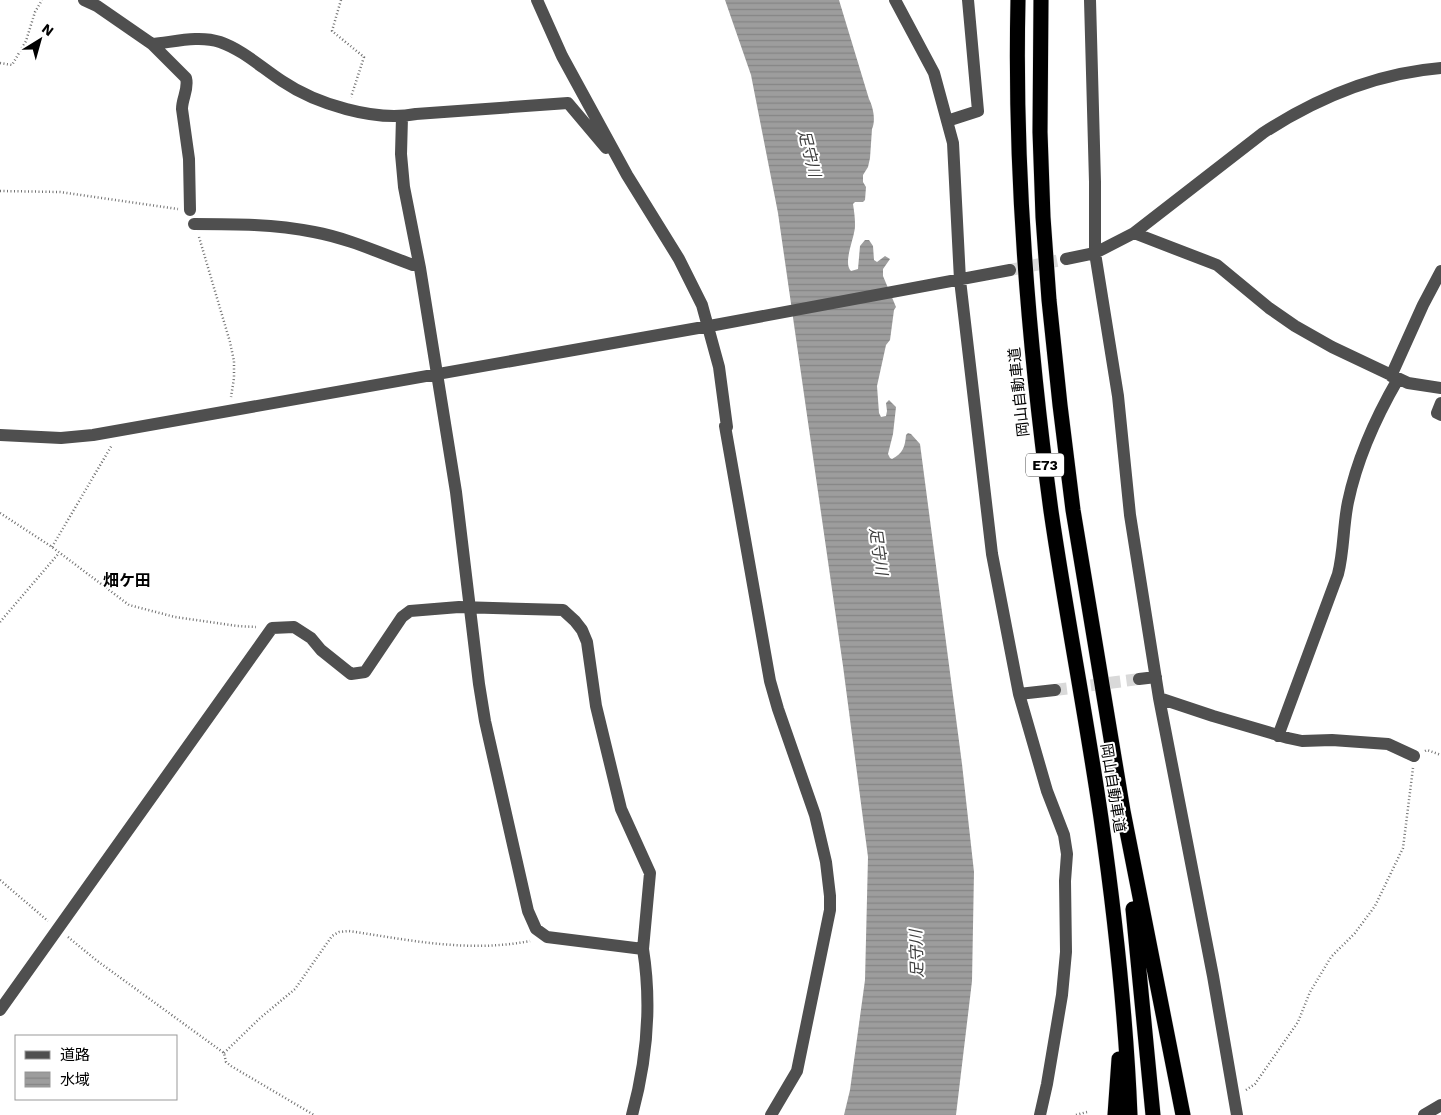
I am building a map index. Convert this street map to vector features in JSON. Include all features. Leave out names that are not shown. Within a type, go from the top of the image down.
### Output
[{"type":"highway","name":"岡山自動車道","points":[[1018,0],[1017,130],[1027,299],[1037,405],[1053,524],[1101,817],[1115,925]]},
{"type":"highway","name":"岡山自動車道","points":[[1041,0],[1040,123],[1048,290],[1073,510],[1123,811]]},
{"type":"highway","points":[[1123,811],[1153,1115]]},
{"type":"highway","points":[[1123,811],[1183,1115]]},
{"type":"highway","points":[[1115,925],[1119,1065],[1115,1115]]},
{"type":"highway","points":[[1115,925],[1125,1018],[1130,1115]]},
{"type":"street","points":[[84,0],[97,6],[152,44],[186,78],[188,85],[182,102],[182,109],[189,159],[190,210]]},
{"type":"street","points":[[537,0],[562,56],[627,174],[679,259],[711,326],[719,367],[727,427],[725,426],[770,682],[778,710],[816,815],[829,880],[830,910],[797,1071],[771,1115]]},
{"type":"street","points":[[895,0],[934,73],[953,143],[954,281],[992,554],[1019,694],[1047,790],[1064,835],[1067,854],[1065,881],[1066,952],[1062,996],[1040,1115]]},
{"type":"street","points":[[947,121],[978,111],[968,0]]},
{"type":"street","points":[[1090,0],[1095,253],[1118,396],[1130,515],[1156,677],[1213,976],[1236,1115]]},
{"type":"street","points":[[152,44],[200,39],[220,42],[243,54],[296,90],[346,110],[402,117],[416,114],[568,103],[627,174]]},
{"type":"street","points":[[1066,259],[1095,253],[1134,233],[1263,133],[1285,119],[1332,96],[1368,82],[1397,74],[1441,68]]},
{"type":"street","points":[[402,117],[404,187],[419,264],[456,492],[479,684],[485,721],[528,911],[536,930],[547,937],[643,948]]},
{"type":"street","points":[[194,224],[275,226],[316,232],[345,240],[412,265],[419,264]]},
{"type":"street","points":[[1134,233],[1217,265],[1258,300],[1283,318],[1332,347],[1395,377],[1427,387],[1441,388]]},
{"type":"street","points":[[0,435],[61,438],[93,435],[711,326],[1010,270]]},
{"type":"street","points":[[1278,736],[1338,574],[1342,558],[1348,502],[1361,456],[1424,305],[1441,271]]},
{"type":"street","points":[[1441,403],[1437,413],[1441,415]]},
{"type":"street","points":[[0,1010],[272,628],[294,627],[311,638],[321,650],[351,674],[365,672],[402,617],[410,611],[470,606],[563,610],[572,617],[582,630],[587,642],[600,725],[621,809],[650,873],[643,948],[649,1004],[648,1035],[632,1115]]},
{"type":"street","points":[[1138,679],[1156,677]]},
{"type":"street","points":[[1019,694],[1055,690]]},
{"type":"street","points":[[1160,698],[1278,736],[1302,741],[1332,740],[1388,744],[1414,756]]},
{"type":"street","points":[[1424,1115],[1441,1104]]},
{"type":"path","points":[[0,63],[12,65],[26,41],[35,12],[42,0]]},
{"type":"path","points":[[341,0],[332,32],[364,57],[346,110]]},
{"type":"path","points":[[0,191],[60,192],[190,210]]},
{"type":"path","points":[[194,224],[217,294],[234,361],[234,378],[228,410]]},
{"type":"path","points":[[52,546],[87,484],[123,429]]},
{"type":"path","points":[[0,513],[52,546],[129,605],[176,618],[237,626],[272,628]]},
{"type":"path","points":[[0,622],[59,553]]},
{"type":"path","points":[[1234,1098],[1255,1084],[1298,1022],[1310,992],[1331,957],[1355,933],[1375,906],[1403,848],[1414,756]]},
{"type":"path","points":[[0,880],[96,960],[224,1053],[226,1062],[231,1066],[314,1115]]},
{"type":"path","points":[[224,1053],[259,1019],[296,989],[328,941],[339,932],[349,931],[449,946],[479,947],[533,940],[541,933]]},
{"type":"path","points":[[1076,1115],[1087,1112]]},
{"type":"water","name":"足守川","points":[[725,0],[839,0],[873,110],[874,122],[870,158],[868,167],[863,175],[863,182],[866,187],[865,200],[853,204],[855,229],[848,262],[851,271],[858,269],[860,246],[865,240],[869,240],[873,246],[874,260],[877,262],[885,256],[890,259],[883,269],[883,276],[896,307],[890,340],[886,345],[877,386],[879,413],[881,417],[886,416],[886,403],[889,400],[896,407],[893,434],[888,454],[890,458],[896,457],[901,452],[908,433],[920,444],[962,764],[974,872],[972,981],[956,1115],[844,1115],[850,1090],[865,980],[868,857],[843,666],[778,213],[751,75]]},
{"type":"tunnel","points":[[1010,270],[1066,259]]},
{"type":"tunnel","points":[[1055,690],[1139,679]]},
{"type":"district","name":"畑ケ田","points":[[127,580]]}]
